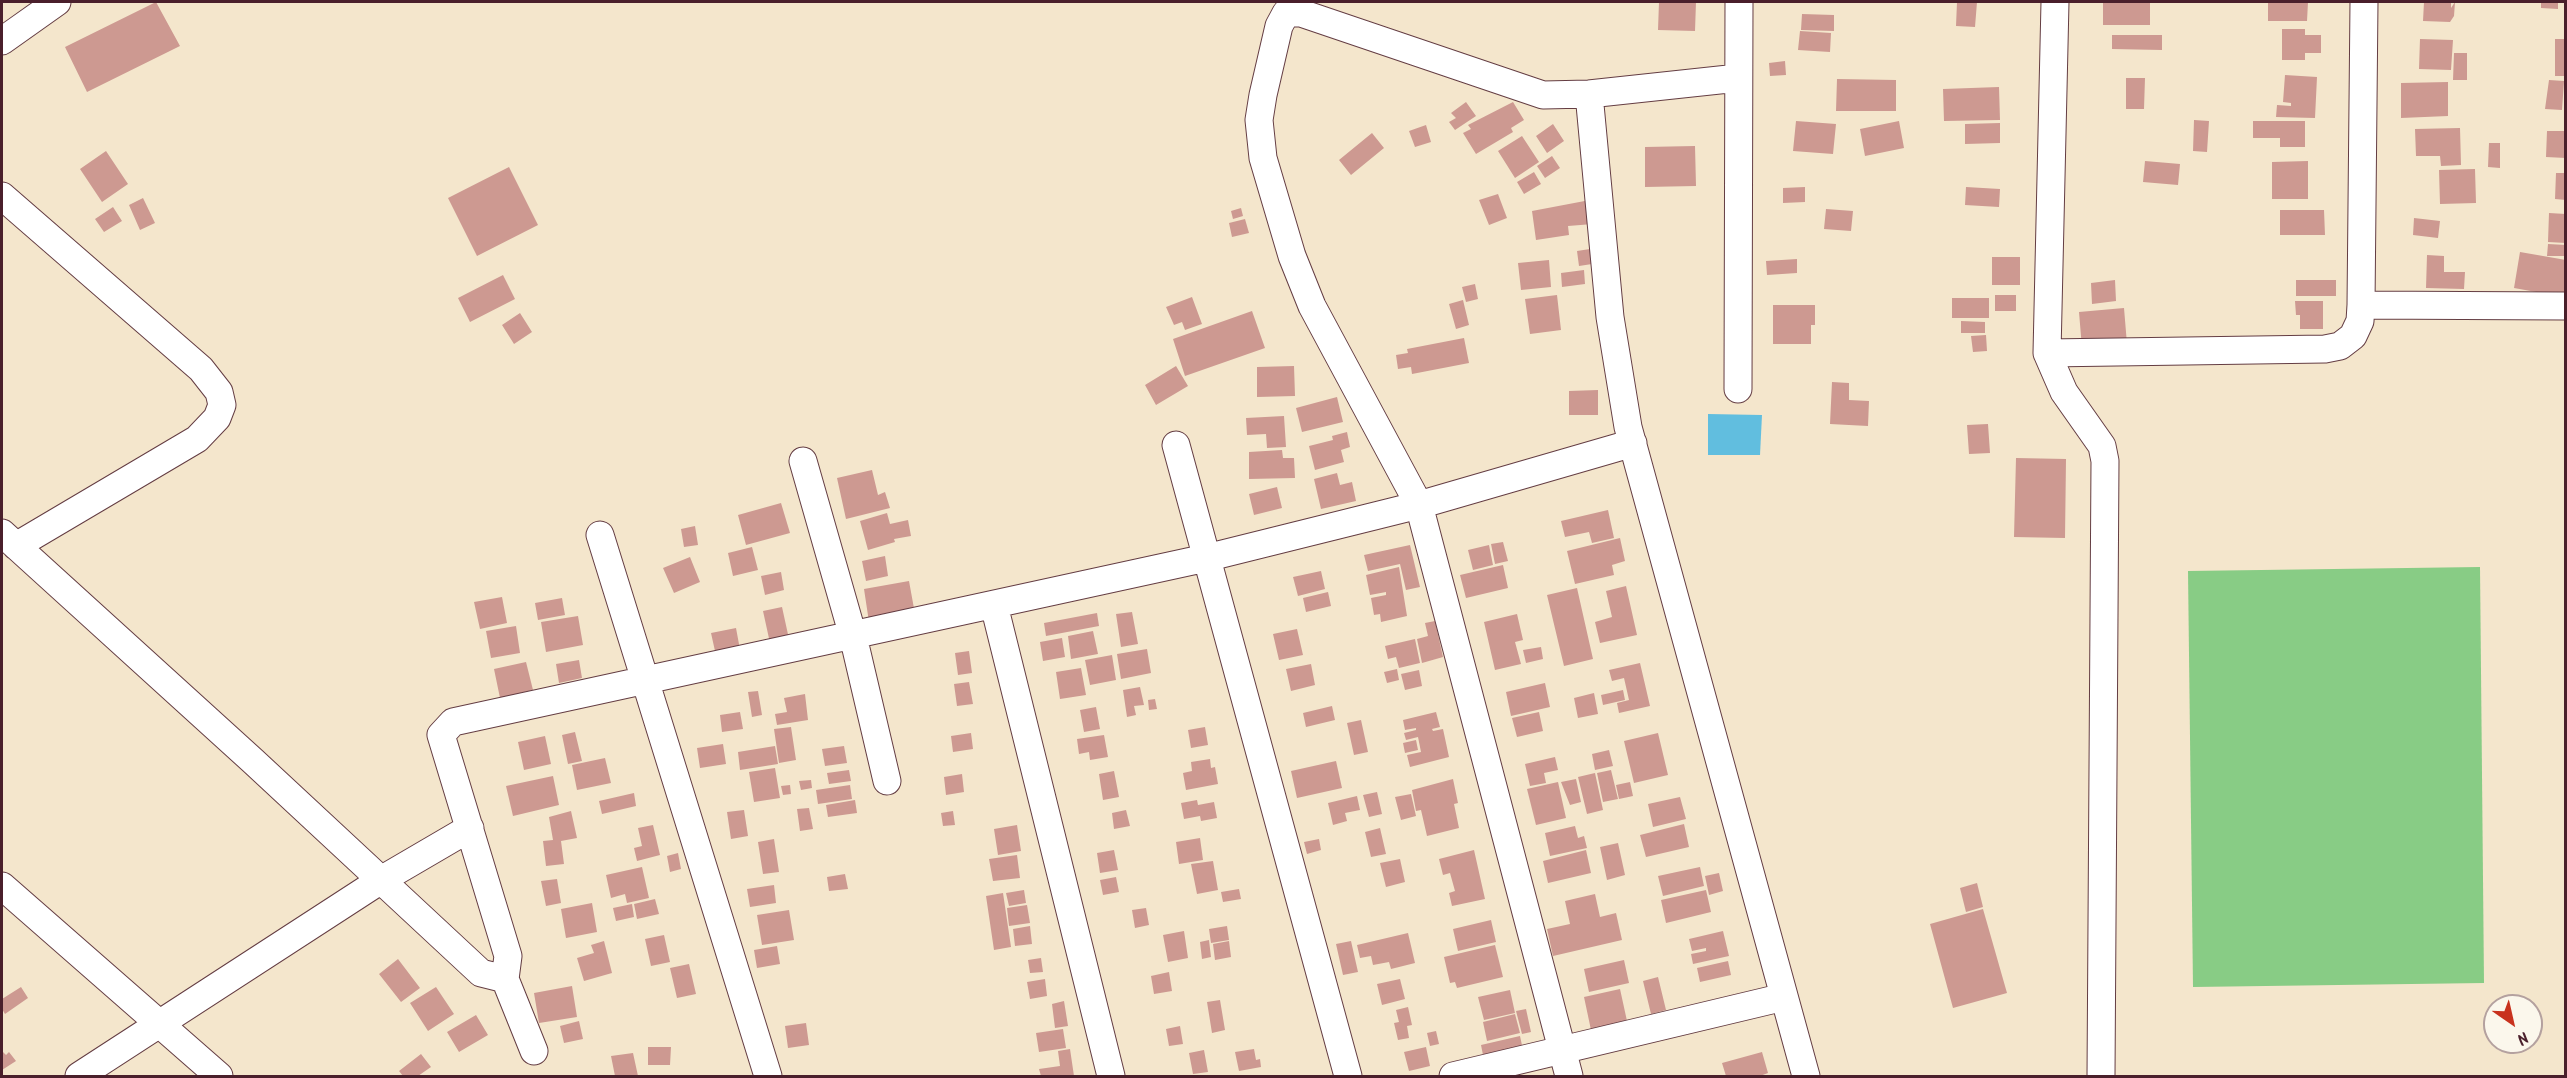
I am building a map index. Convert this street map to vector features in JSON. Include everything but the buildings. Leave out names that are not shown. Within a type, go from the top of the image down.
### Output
[{"type":"street","points":[[2,41],[57,2]]},
{"type":"street","points":[[1738,389],[1739,2]]},
{"type":"street","points":[[2055,2],[2047,353],[2064,392],[2102,446],[2105,461],[2101,1077]]},
{"type":"street","points":[[2047,353],[2325,349],[2340,346],[2354,336],[2360,321],[2361,304],[2364,2]]},
{"type":"street","points":[[1569,1077],[1419,505],[1312,306],[1292,256],[1263,158],[1259,120],[1263,95],[1279,26],[1281,7],[1314,16],[1543,95],[1589,94],[1738,78]]},
{"type":"street","points":[[1589,94],[1611,317],[1633,443],[1806,1077]]},
{"type":"street","points":[[2,196],[201,369],[219,392],[222,405],[217,418],[197,439],[9,540],[481,973],[505,979]]},
{"type":"street","points":[[2361,304],[2565,306]]},
{"type":"street","points":[[534,1051],[505,979],[508,956],[441,735],[453,722],[1206,558],[1419,505],[1633,443]]},
{"type":"street","points":[[1176,445],[1348,1077]]},
{"type":"street","points":[[803,461],[853,636],[887,781]]},
{"type":"street","points":[[600,535],[768,1077]]},
{"type":"street","points":[[994,604],[1111,1077]]},
{"type":"street","points":[[79,1077],[381,880],[470,828]]},
{"type":"street","points":[[2,886],[219,1077]]},
{"type":"street","points":[[1453,1077],[1784,997]]},
{"type":"green space","points":[[2480,567],[2484,983],[2193,987],[2188,571]]},
{"type":"water","points":[[1708,414],[1762,415],[1760,455],[1708,455]]}]
